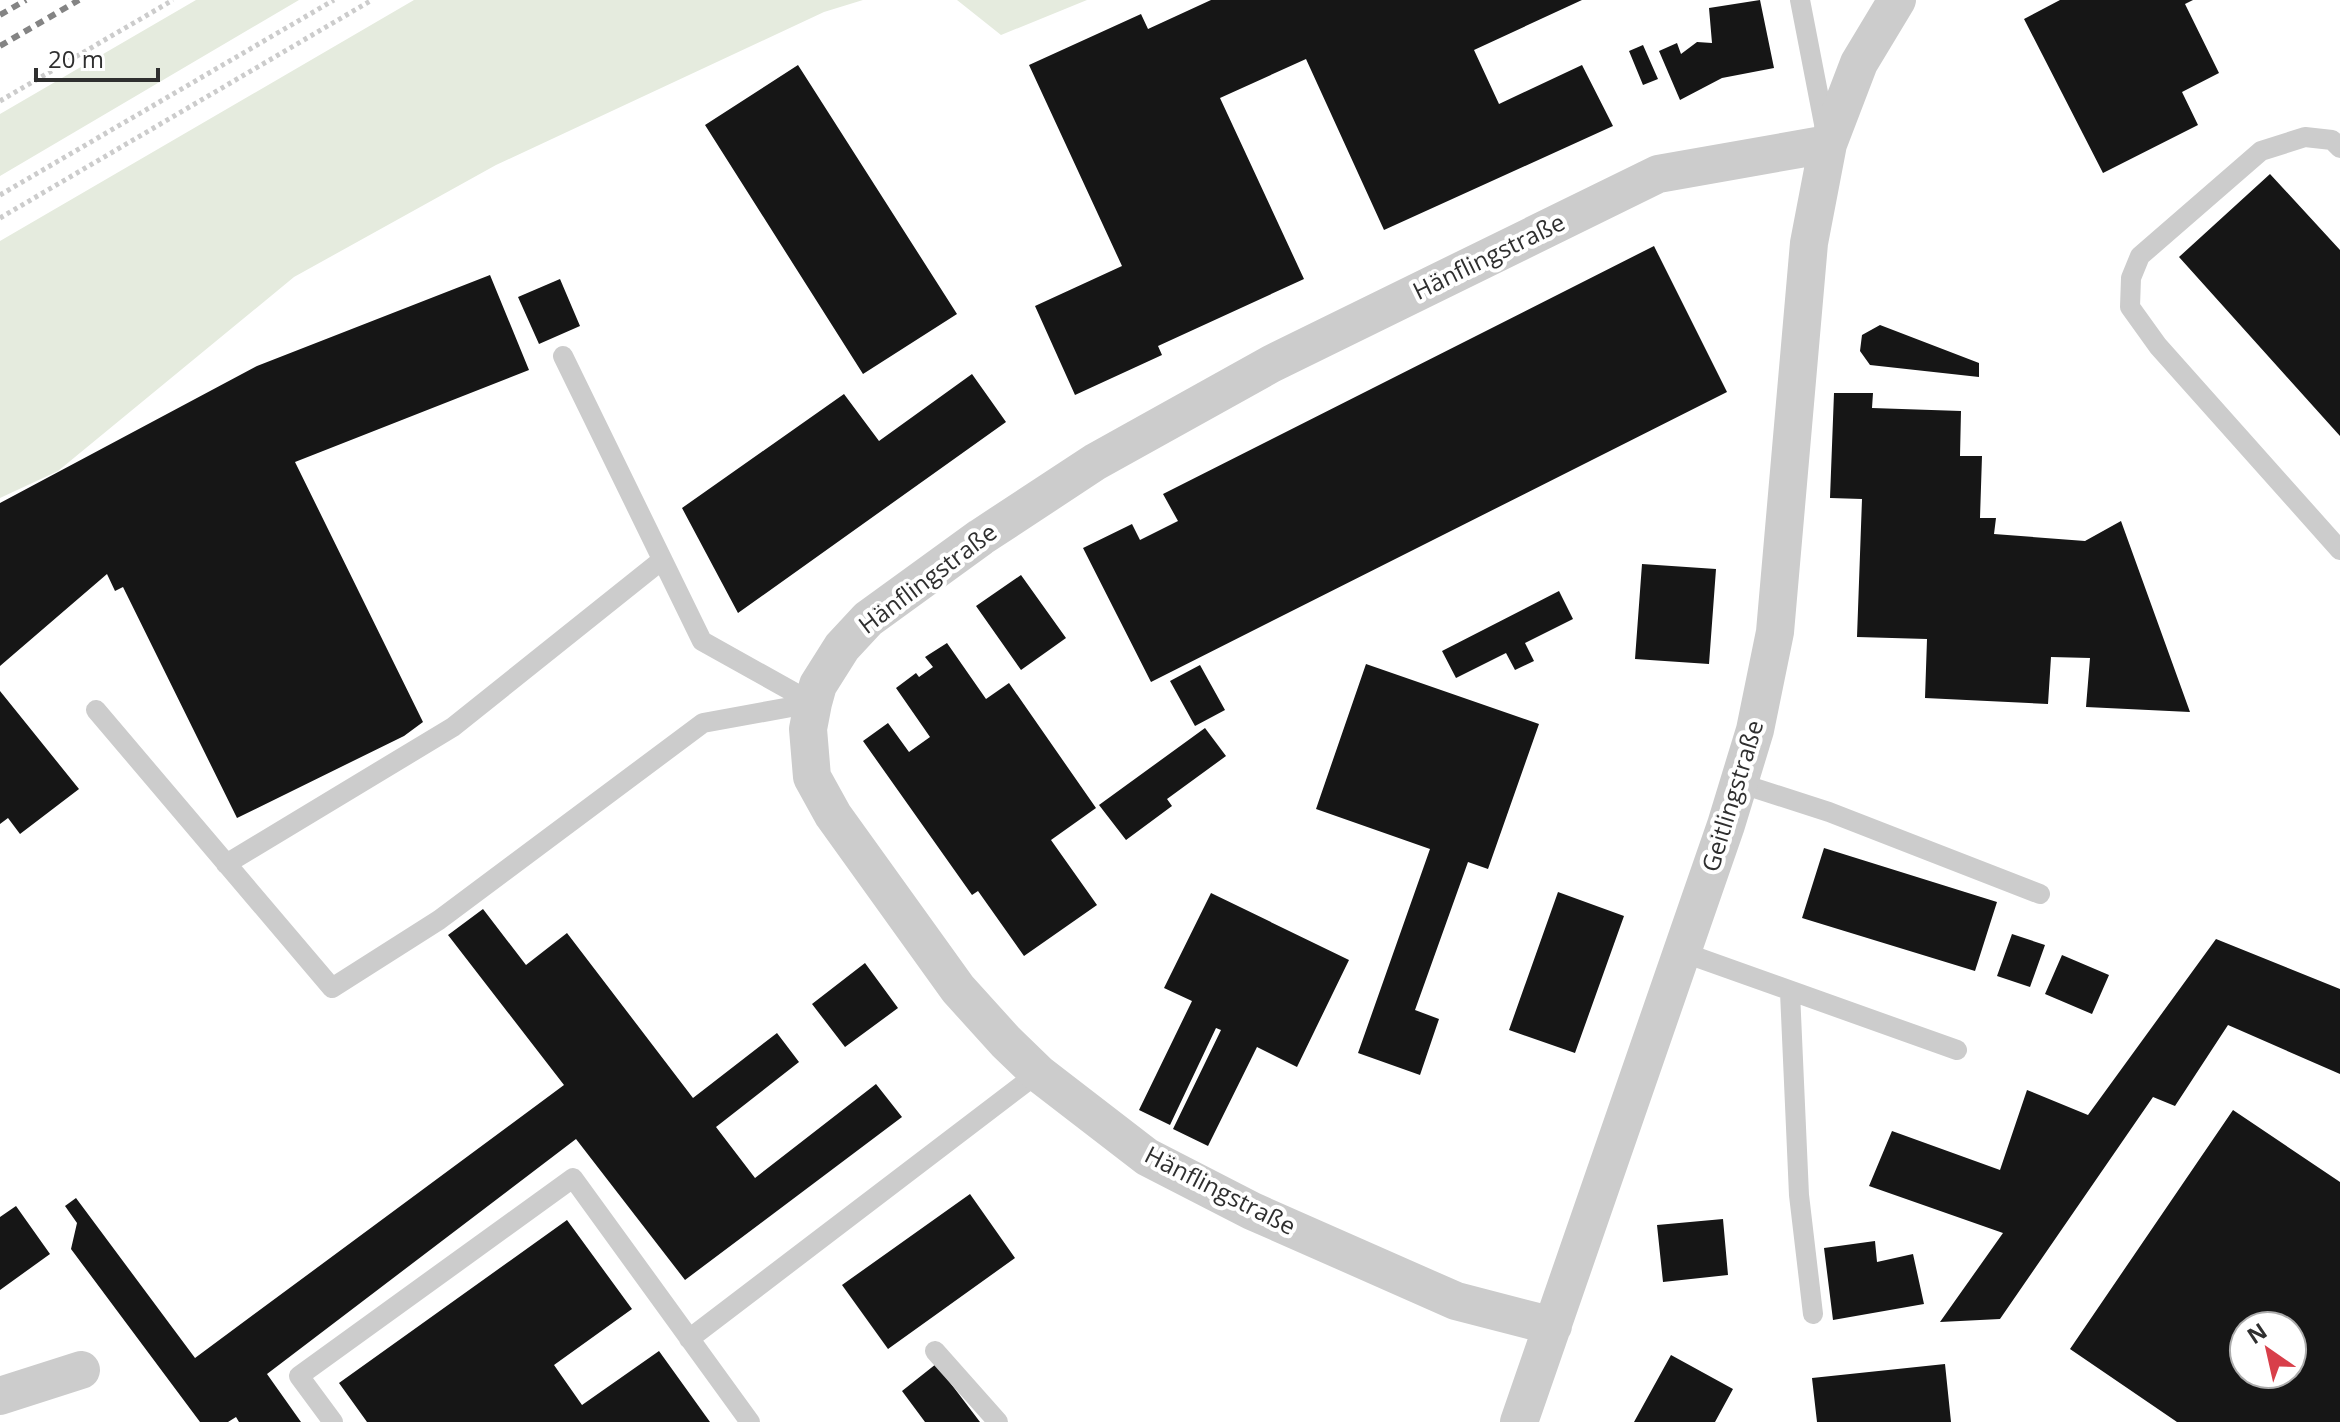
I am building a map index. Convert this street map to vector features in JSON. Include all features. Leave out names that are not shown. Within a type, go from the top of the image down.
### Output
[{"type":"street","name":"Geitlingstraße","points":[[1519,1422],[1682,952],[1755,730],[1775,632],[1809,243],[1828,144],[1859,63],[1897,0]]},
{"type":"street","name":"Hänflingstraße","points":[[1553,1326],[1456,1301],[1252,1211],[1147,1157],[1038,1073],[958,989],[833,815],[812,777],[808,729],[813,703],[818,685],[842,647],[868,619],[981,537],[1095,462],[1271,364],[1658,174],[1828,144]]},
{"type":"street","points":[[0,1396],[81,1370]]},
{"type":"lane","name":"Geitlingstraße","points":[[1800,0],[1828,144]]},
{"type":"lane","points":[[2340,148],[2332,140],[2305,137],[2261,151],[2140,256],[2131,278],[2130,307],[2158,346],[2340,550]]},
{"type":"lane","points":[[563,356],[702,641],[813,703]]},
{"type":"lane","points":[[226,864],[453,727],[662,560]]},
{"type":"lane","points":[[96,710],[332,988],[439,920],[703,723],[813,703]]},
{"type":"lane","points":[[1739,783],[1829,812],[2040,894]]},
{"type":"lane","points":[[1682,952],[1957,1050]]},
{"type":"lane","points":[[1790,992],[1796,1165],[1813,1314]]},
{"type":"lane","points":[[689,1339],[1038,1073]]},
{"type":"lane","points":[[333,1422],[299,1376],[573,1178],[750,1422]]},
{"type":"lane","points":[[935,1351],[998,1422]]},
{"type":"path","points":[[0,101],[173,0]]},
{"type":"path","points":[[0,195],[334,0]]},
{"type":"path","points":[[0,218],[372,0]]},
{"type":"shaded area","points":[[196,0],[299,0],[0,176],[0,114]]},
{"type":"shaded area","points":[[414,0],[863,0],[824,12],[496,165],[294,277],[58,471],[0,498],[0,241]]},
{"type":"shaded area","points":[[957,0],[1087,0],[1001,35]]},
{"type":"building","points":[[1211,0],[1582,0],[1474,50],[1499,104],[1582,65],[1613,126],[1384,230],[1306,59],[1220,98],[1304,279],[1158,346],[1162,355],[1075,395],[1035,306],[1122,266],[1029,65],[1141,14],[1148,29]]},
{"type":"building","points":[[1760,0],[1774,68],[1722,78],[1680,100],[1659,51],[1677,43],[1681,54],[1697,42],[1712,43],[1709,8]]},
{"type":"building","points":[[2060,0],[2193,0],[2185,4],[2219,73],[2182,92],[2198,125],[2103,173],[2024,19]]},
{"type":"building","points":[[1643,45],[1658,79],[1643,85],[1629,51]]},
{"type":"building","points":[[798,65],[957,314],[863,374],[705,125]]},
{"type":"building","points":[[2270,174],[2340,250],[2340,436],[2179,257]]},
{"type":"building","points":[[1654,246],[1727,392],[1151,682],[1083,548],[1132,524],[1140,540],[1178,521],[1163,494]]},
{"type":"building","points":[[490,275],[529,370],[295,462],[423,722],[404,736],[237,818],[123,587],[115,591],[107,574],[0,666],[0,503],[257,366]]},
{"type":"building","points":[[560,279],[580,326],[539,344],[518,297]]},
{"type":"building","points":[[1880,325],[1979,363],[1979,377],[1870,365],[1860,351],[1862,335]]},
{"type":"building","points":[[972,374],[1006,422],[738,613],[682,508],[844,394],[879,441]]},
{"type":"building","points":[[1834,393],[1873,393],[1872,408],[1961,411],[1960,456],[1982,456],[1980,518],[1996,518],[1994,534],[2085,541],[2121,521],[2190,712],[2086,707],[2090,658],[2051,657],[2048,704],[1925,698],[1927,639],[1857,637],[1862,499],[1830,498]]},
{"type":"building","points":[[1642,564],[1716,569],[1709,664],[1635,659]]},
{"type":"building","points":[[1021,575],[1066,638],[1021,670],[976,606]]},
{"type":"building","points":[[1559,591],[1573,619],[1525,643],[1534,661],[1515,670],[1506,653],[1456,678],[1442,651]]},
{"type":"building","points":[[947,643],[986,699],[1009,683],[1096,808],[1051,840],[1097,905],[1024,956],[978,891],[972,895],[863,741],[888,723],[909,752],[930,737],[896,688],[916,673],[919,677],[933,667],[925,657]]},
{"type":"building","points":[[1366,664],[1539,724],[1488,869],[1468,862],[1415,1010],[1439,1019],[1420,1075],[1358,1053],[1430,849],[1316,809]]},
{"type":"building","points":[[1200,665],[1225,710],[1195,726],[1170,681]]},
{"type":"building","points":[[0,691],[79,789],[20,834],[8,818],[0,824]]},
{"type":"building","points":[[1205,728],[1226,756],[1167,799],[1172,806],[1126,840],[1099,805]]},
{"type":"building","points":[[1824,848],[1997,902],[1975,971],[1802,918]]},
{"type":"building","points":[[1558,892],[1624,916],[1575,1053],[1509,1030]]},
{"type":"building","points":[[1211,893],[1349,960],[1297,1067],[1257,1047],[1208,1146],[1173,1129],[1221,1030],[1216,1028],[1170,1125],[1139,1110],[1192,1001],[1164,988]]},
{"type":"building","points":[[483,909],[526,965],[567,933],[693,1098],[777,1033],[799,1062],[716,1127],[755,1178],[876,1084],[902,1117],[685,1280],[576,1139],[267,1374],[301,1422],[239,1422],[236,1417],[228,1422],[200,1422],[71,1249],[77,1223],[65,1206],[76,1198],[195,1358],[564,1085],[448,935]]},
{"type":"building","points":[[2012,934],[2045,945],[2030,987],[1997,976]]},
{"type":"building","points":[[2216,939],[2340,989],[2340,1074],[2228,1025],[2175,1106],[2153,1097],[2000,1319],[1940,1322],[2003,1233],[1869,1186],[1892,1131],[2000,1170],[2027,1090],[2088,1115]]},
{"type":"building","points":[[2062,955],[2109,975],[2092,1014],[2045,994]]},
{"type":"building","points":[[865,963],[898,1008],[845,1047],[812,1004]]},
{"type":"building","points":[[2233,1110],[2340,1182],[2340,1422],[2177,1422],[2070,1349]]},
{"type":"building","points":[[970,1194],[1015,1258],[888,1349],[842,1285]]},
{"type":"building","points":[[16,1206],[50,1254],[0,1290],[0,1217]]},
{"type":"building","points":[[1723,1219],[1728,1275],[1663,1282],[1657,1225]]},
{"type":"building","points":[[567,1220],[632,1309],[554,1365],[582,1405],[659,1351],[710,1422],[367,1422],[339,1383]]},
{"type":"building","points":[[1875,1241],[1877,1262],[1913,1254],[1924,1304],[1833,1320],[1824,1248]]},
{"type":"building","points":[[1671,1355],[1733,1389],[1715,1422],[1634,1422]]},
{"type":"building","points":[[936,1364],[980,1422],[925,1422],[902,1391]]},
{"type":"building","points":[[1945,1364],[1951,1422],[1817,1422],[1812,1378]]},
{"type":"railway","points":[[0,15],[26,0]]},
{"type":"railway","points":[[0,46],[79,0]]}]
